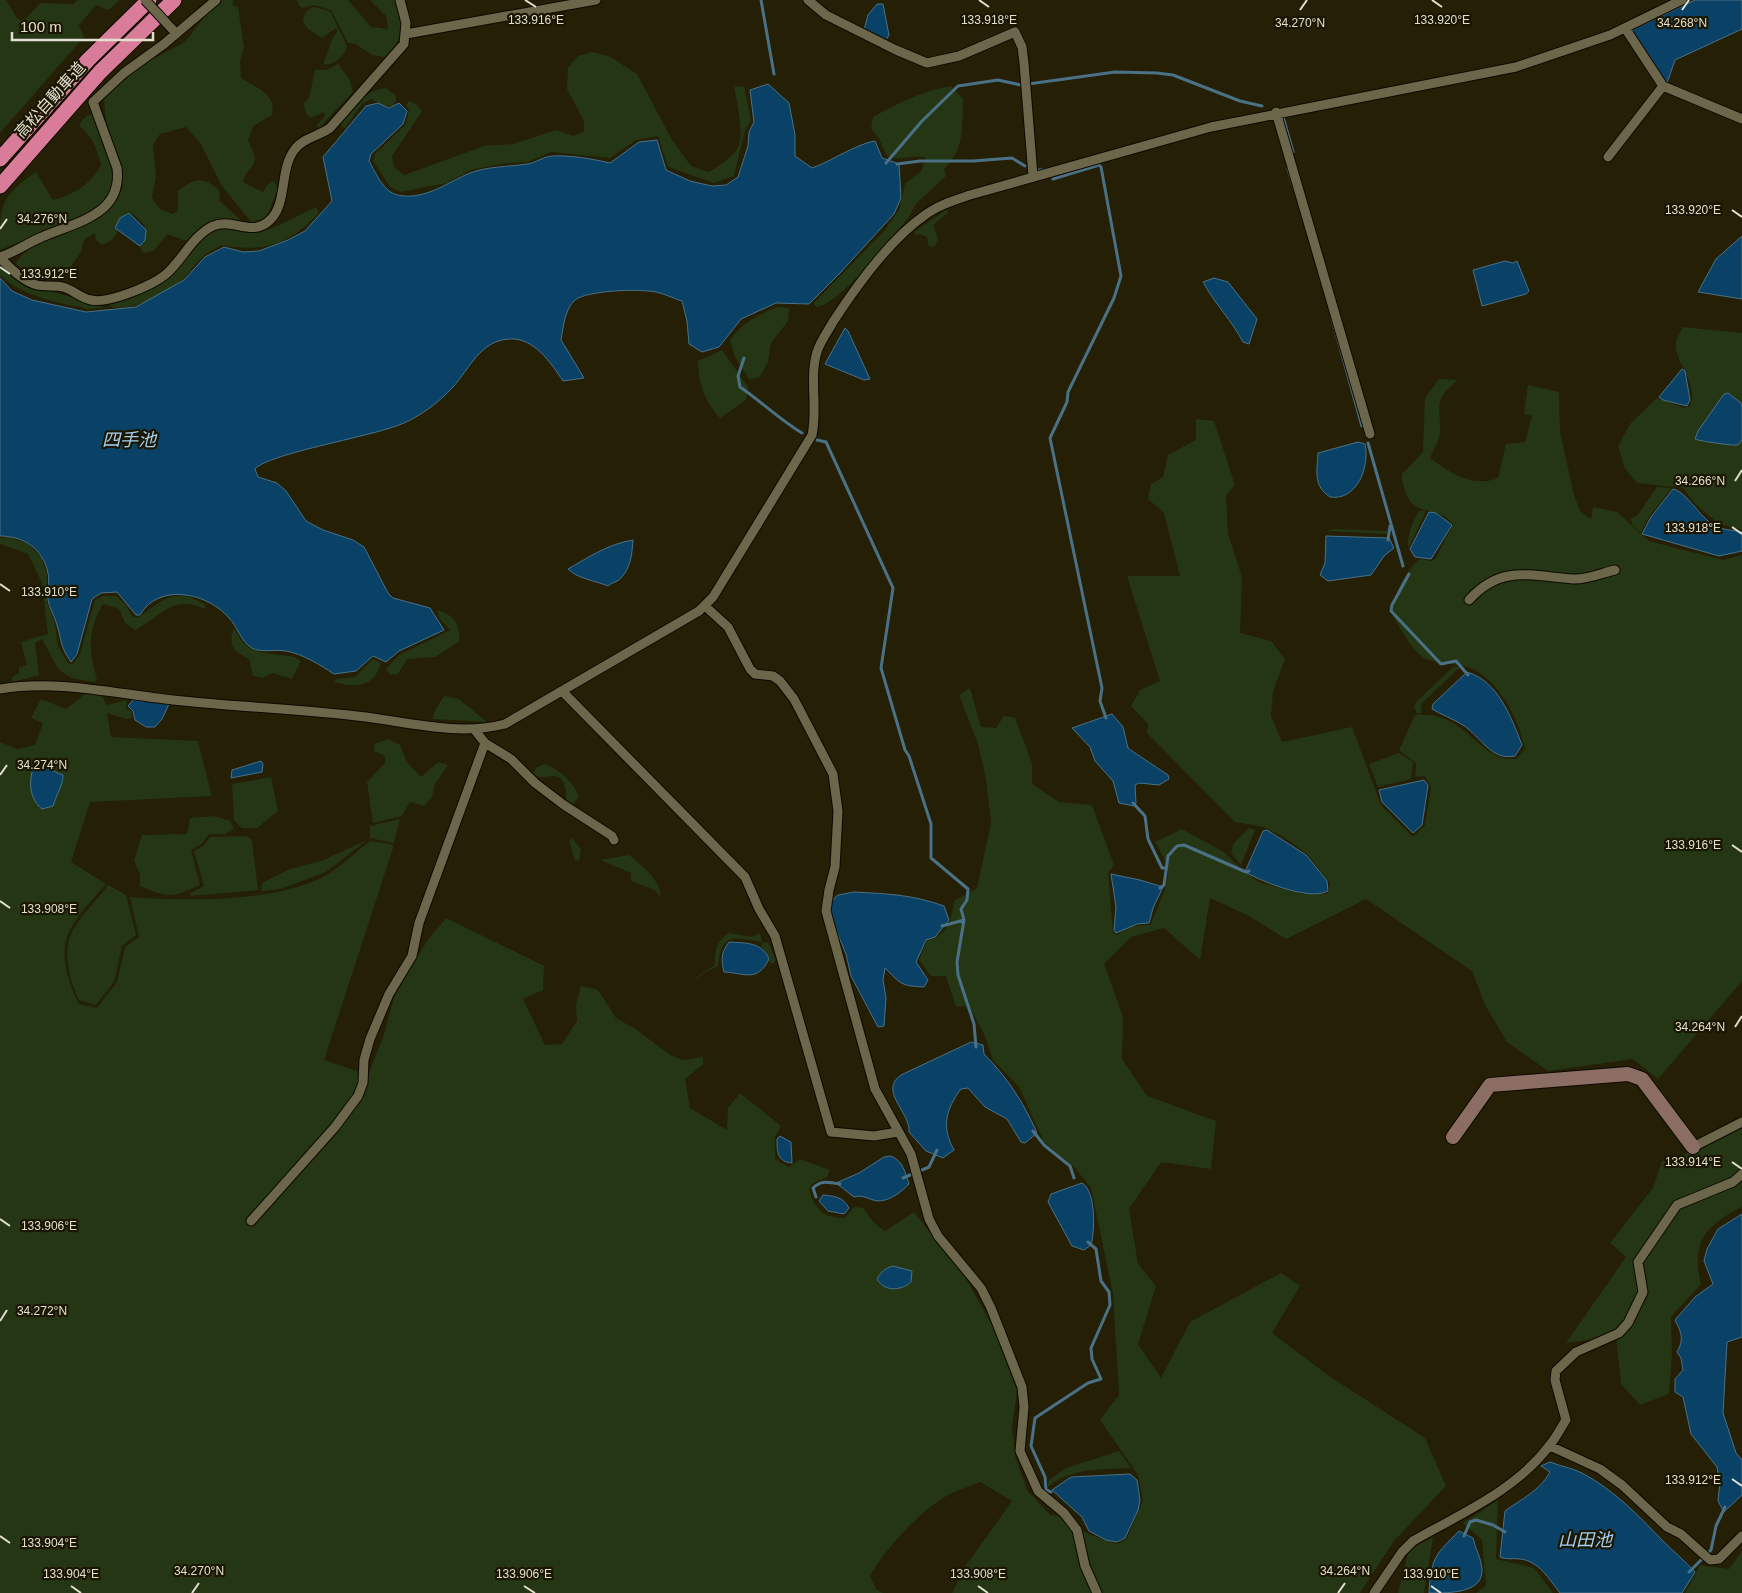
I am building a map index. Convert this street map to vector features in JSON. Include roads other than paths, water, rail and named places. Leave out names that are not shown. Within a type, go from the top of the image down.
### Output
[{"type":"highway","name":"高松自動車道","points":[[0,159],[88,60],[149,0]]},
{"type":"highway","name":"高松自動車道","points":[[0,186],[100,72],[174,0]]},
{"type":"street","points":[[145,0],[175,32]]},
{"type":"street","points":[[216,0],[124,73],[93,102],[117,168],[116,191],[107,206],[90,217],[0,258],[28,281],[37,285],[64,288],[88,300],[100,302],[147,286],[165,275],[201,234],[213,226],[228,224],[257,228],[270,221],[278,210],[283,179],[294,150],[303,142],[320,135],[330,128],[404,44],[406,23],[400,0]]},
{"type":"street","points":[[406,34],[596,0]]},
{"type":"street","points":[[808,0],[826,15],[896,50],[927,63],[959,56],[1015,32],[1022,47],[1033,176]]},
{"type":"street","points":[[0,689],[35,685],[64,686],[174,700],[363,716],[474,729],[505,724],[705,606],[783,485],[812,435],[816,418],[814,369],[817,351],[858,282],[925,215],[945,203],[1033,176],[1211,127],[1276,112],[1516,67],[1565,52],[1624,28],[1682,0]]},
{"type":"street","points":[[1624,28],[1663,86],[1742,119]]},
{"type":"street","points":[[1608,157],[1663,86]]},
{"type":"street","points":[[1276,112],[1370,434]]},
{"type":"street","points":[[1469,600],[1485,583],[1506,576],[1522,573],[1575,580],[1615,570]]},
{"type":"street","points":[[705,606],[728,628],[750,670],[755,674],[773,676],[780,681],[794,699],[833,774],[838,811],[836,857],[826,910],[875,1088],[911,1154],[930,1219],[938,1236],[981,1288],[991,1308],[1022,1387],[1024,1407],[1020,1451],[1038,1491],[1064,1513],[1077,1530],[1085,1566],[1097,1593]]},
{"type":"street","points":[[562,691],[738,867],[745,877],[758,909],[775,936],[831,1132],[874,1136],[898,1132]]},
{"type":"street","points":[[474,729],[485,742],[511,759],[535,784],[564,806],[612,836],[614,840]]},
{"type":"street","points":[[251,1221],[335,1127],[358,1096],[363,1083],[364,1060],[370,1039],[389,994],[412,956],[419,923],[485,742]]},
{"type":"street","points":[[1453,1137],[1490,1085],[1628,1074],[1642,1079],[1693,1147],[1742,1122]]},
{"type":"street","points":[[1374,1593],[1402,1552],[1413,1541],[1504,1488],[1525,1473],[1550,1446],[1566,1420],[1554,1380],[1556,1371],[1576,1352],[1620,1333],[1628,1323],[1643,1292],[1638,1262],[1677,1205],[1732,1182],[1742,1174]]},
{"type":"street","points":[[1550,1446],[1600,1470],[1622,1485],[1667,1527],[1681,1534],[1706,1556],[1719,1559],[1742,1536]]},
{"type":"water","points":[[1695,0],[1742,0],[1742,29],[1675,60],[1667,83],[1656,70],[1632,30]]},
{"type":"water","points":[[877,4],[883,4],[889,35],[885,42],[864,30],[868,15]]},
{"type":"water","name":"四手池","points":[[768,84],[789,103],[795,135],[795,156],[812,168],[875,141],[882,158],[899,164],[901,198],[894,214],[809,304],[776,303],[741,319],[719,347],[702,352],[689,344],[687,321],[682,301],[652,291],[616,291],[592,294],[575,300],[569,308],[561,340],[584,378],[563,381],[541,352],[526,342],[518,339],[499,341],[490,345],[476,357],[442,398],[411,420],[390,428],[280,457],[264,463],[255,469],[258,477],[277,483],[286,491],[306,521],[323,530],[353,540],[364,547],[388,593],[393,598],[430,608],[444,630],[399,651],[386,662],[373,656],[356,671],[334,674],[311,660],[292,652],[252,648],[245,642],[232,622],[220,609],[197,597],[171,595],[159,598],[148,605],[140,615],[136,615],[117,592],[101,593],[92,599],[77,654],[71,662],[63,646],[49,603],[49,576],[42,557],[24,541],[17,538],[0,536],[0,278],[12,291],[32,300],[86,312],[136,307],[184,280],[205,257],[224,247],[243,252],[259,251],[288,240],[305,231],[332,201],[323,157],[366,106],[378,103],[389,108],[399,103],[407,111],[403,124],[371,154],[369,161],[384,186],[398,195],[408,196],[426,193],[470,173],[530,163],[550,156],[574,157],[610,163],[639,142],[657,140],[666,170],[690,181],[712,186],[726,185],[738,177],[748,146],[749,132],[754,122],[750,90]]},
{"type":"water","points":[[129,213],[146,230],[145,240],[140,246],[115,228],[120,218]]},
{"type":"water","points":[[1742,236],[1742,299],[1698,292],[1716,259]]},
{"type":"water","points":[[1505,261],[1513,263],[1517,261],[1529,291],[1526,294],[1482,306],[1473,270]]},
{"type":"water","points":[[1214,278],[1228,282],[1257,319],[1249,344],[1243,342],[1203,282]]},
{"type":"water","points":[[845,328],[870,379],[864,380],[825,364]]},
{"type":"water","points":[[1682,369],[1685,371],[1690,400],[1687,406],[1663,400],[1659,397]]},
{"type":"water","points":[[1728,393],[1741,403],[1742,440],[1738,445],[1735,445],[1695,439],[1698,431],[1724,394]]},
{"type":"water","points":[[1358,442],[1365,444],[1366,453],[1360,481],[1348,494],[1330,497],[1318,483],[1318,453]]},
{"type":"water","points":[[1673,489],[1683,495],[1715,526],[1742,532],[1742,551],[1719,556],[1642,534],[1651,517]]},
{"type":"water","points":[[1429,512],[1436,513],[1452,525],[1431,559],[1415,557],[1410,549]]},
{"type":"water","points":[[1326,536],[1389,538],[1394,548],[1384,556],[1371,575],[1328,581],[1320,575],[1325,563]]},
{"type":"water","points":[[633,540],[627,569],[620,579],[608,586],[581,577],[568,569],[607,548]]},
{"type":"water","points":[[1467,672],[1487,683],[1502,701],[1522,745],[1515,756],[1507,757],[1493,752],[1463,725],[1432,709],[1433,704]]},
{"type":"water","points":[[133,700],[169,704],[162,719],[155,727],[146,727],[135,720],[133,711],[128,706]]},
{"type":"water","points":[[1112,714],[1123,727],[1128,748],[1168,775],[1169,779],[1159,785],[1139,783],[1135,785],[1136,803],[1134,806],[1119,803],[1113,781],[1095,761],[1090,747],[1072,728]]},
{"type":"water","points":[[261,761],[263,764],[262,772],[231,778],[232,770]]},
{"type":"water","points":[[38,765],[63,775],[62,783],[53,806],[42,809],[32,795],[31,790],[33,768]]},
{"type":"water","points":[[1424,780],[1428,785],[1422,825],[1413,833],[1382,802],[1379,790]]},
{"type":"water","points":[[1267,830],[1306,855],[1327,881],[1328,891],[1310,894],[1298,892],[1263,881],[1245,872],[1263,831]]},
{"type":"water","points":[[1111,874],[1163,887],[1153,908],[1149,923],[1137,924],[1116,933],[1114,930],[1116,907]]},
{"type":"water","points":[[854,892],[899,895],[932,902],[944,906],[949,920],[935,937],[926,940],[916,962],[928,980],[924,987],[905,985],[885,968],[883,980],[886,998],[884,1026],[878,1027],[851,976],[846,954],[831,918],[831,901],[838,895]]},
{"type":"water","points":[[729,942],[758,946],[766,953],[769,959],[760,971],[755,974],[744,975],[724,972],[722,956]]},
{"type":"water","points":[[971,1042],[983,1045],[984,1054],[1014,1091],[1037,1133],[1025,1143],[1021,1142],[1007,1119],[985,1107],[968,1088],[961,1089],[952,1104],[947,1118],[948,1134],[954,1150],[943,1158],[926,1151],[909,1132],[893,1088],[895,1081],[901,1075]]},
{"type":"water","points":[[780,1136],[791,1142],[792,1163],[783,1161],[779,1155],[777,1139]]},
{"type":"water","points":[[891,1156],[901,1164],[909,1184],[891,1198],[878,1201],[854,1197],[836,1183],[859,1173],[884,1157]]},
{"type":"water","points":[[1082,1183],[1087,1187],[1090,1194],[1094,1221],[1091,1245],[1084,1250],[1072,1246],[1048,1202],[1051,1194]]},
{"type":"water","points":[[823,1195],[844,1201],[849,1208],[844,1214],[828,1211],[819,1201]]},
{"type":"water","points":[[1742,1214],[1742,1337],[1727,1342],[1723,1413],[1736,1453],[1742,1460],[1742,1495],[1724,1512],[1718,1501],[1720,1482],[1717,1467],[1691,1434],[1683,1397],[1675,1392],[1675,1379],[1683,1370],[1681,1358],[1677,1352],[1681,1344],[1681,1336],[1675,1320],[1695,1297],[1713,1284],[1704,1261],[1707,1249],[1718,1229]]},
{"type":"water","points":[[893,1266],[912,1271],[911,1282],[893,1289],[880,1283],[877,1279],[880,1274],[885,1269]]},
{"type":"water","name":"山田池","points":[[1550,1462],[1582,1473],[1605,1487],[1635,1512],[1687,1563],[1695,1572],[1682,1593],[1560,1593],[1533,1563],[1527,1560],[1500,1557],[1505,1511],[1530,1494],[1546,1479],[1550,1472],[1541,1466]]},
{"type":"water","points":[[1130,1474],[1137,1480],[1140,1500],[1138,1510],[1125,1538],[1117,1542],[1106,1540],[1089,1531],[1082,1517],[1052,1490],[1071,1477]]},
{"type":"water","points":[[1459,1531],[1473,1538],[1482,1568],[1481,1576],[1478,1582],[1465,1590],[1429,1593],[1433,1564],[1439,1552]]},
{"type":"waterway","points":[[761,0],[774,74]]},
{"type":"waterway","points":[[886,163],[922,121],[958,86],[998,80],[1021,85],[1115,72],[1157,73],[1173,75],[1240,101],[1262,106]]},
{"type":"waterway","points":[[1283,117],[1293,152]]},
{"type":"waterway","points":[[897,164],[920,161],[973,161],[1012,158],[1025,166]]},
{"type":"waterway","points":[[1053,179],[1099,165],[1101,167],[1121,276],[1114,298],[1068,392],[1067,402],[1050,438],[1102,688],[1100,701],[1106,718]]},
{"type":"waterway","points":[[1288,169],[1300,206]]},
{"type":"waterway","points":[[1038,170],[1045,170]]},
{"type":"waterway","points":[[1332,318],[1362,426]]},
{"type":"waterway","points":[[744,358],[738,376],[740,387],[802,433]]},
{"type":"waterway","points":[[817,440],[826,442],[893,588],[881,668],[905,750],[909,756],[931,824],[931,858],[968,889],[967,900],[961,909],[964,920],[942,926]]},
{"type":"waterway","points":[[1368,443],[1403,566]]},
{"type":"waterway","points":[[1388,540],[1390,526]]},
{"type":"waterway","points":[[1409,574],[1392,605],[1391,611],[1441,664],[1456,661],[1468,675]]},
{"type":"waterway","points":[[1133,803],[1145,816],[1148,839],[1162,868],[1165,868]]},
{"type":"waterway","points":[[1160,888],[1164,885],[1168,856],[1177,846],[1184,845],[1246,872],[1249,871]]},
{"type":"waterway","points":[[964,920],[957,962],[958,975],[974,1024],[976,1047]]},
{"type":"waterway","points":[[1033,1131],[1044,1145],[1070,1166],[1074,1178]]},
{"type":"waterway","points":[[903,1178],[929,1167],[937,1150]]},
{"type":"waterway","points":[[816,1197],[813,1188],[819,1183],[840,1184]]},
{"type":"waterway","points":[[1051,1492],[1046,1490],[1045,1477],[1031,1446],[1035,1418],[1088,1383],[1101,1379],[1092,1359],[1091,1348],[1110,1305],[1109,1292],[1101,1281],[1096,1249],[1088,1242]]},
{"type":"waterway","points":[[1689,1572],[1711,1550],[1716,1526],[1725,1507]]},
{"type":"waterway","points":[[1464,1536],[1470,1522],[1476,1520],[1493,1525],[1505,1532]]}]
